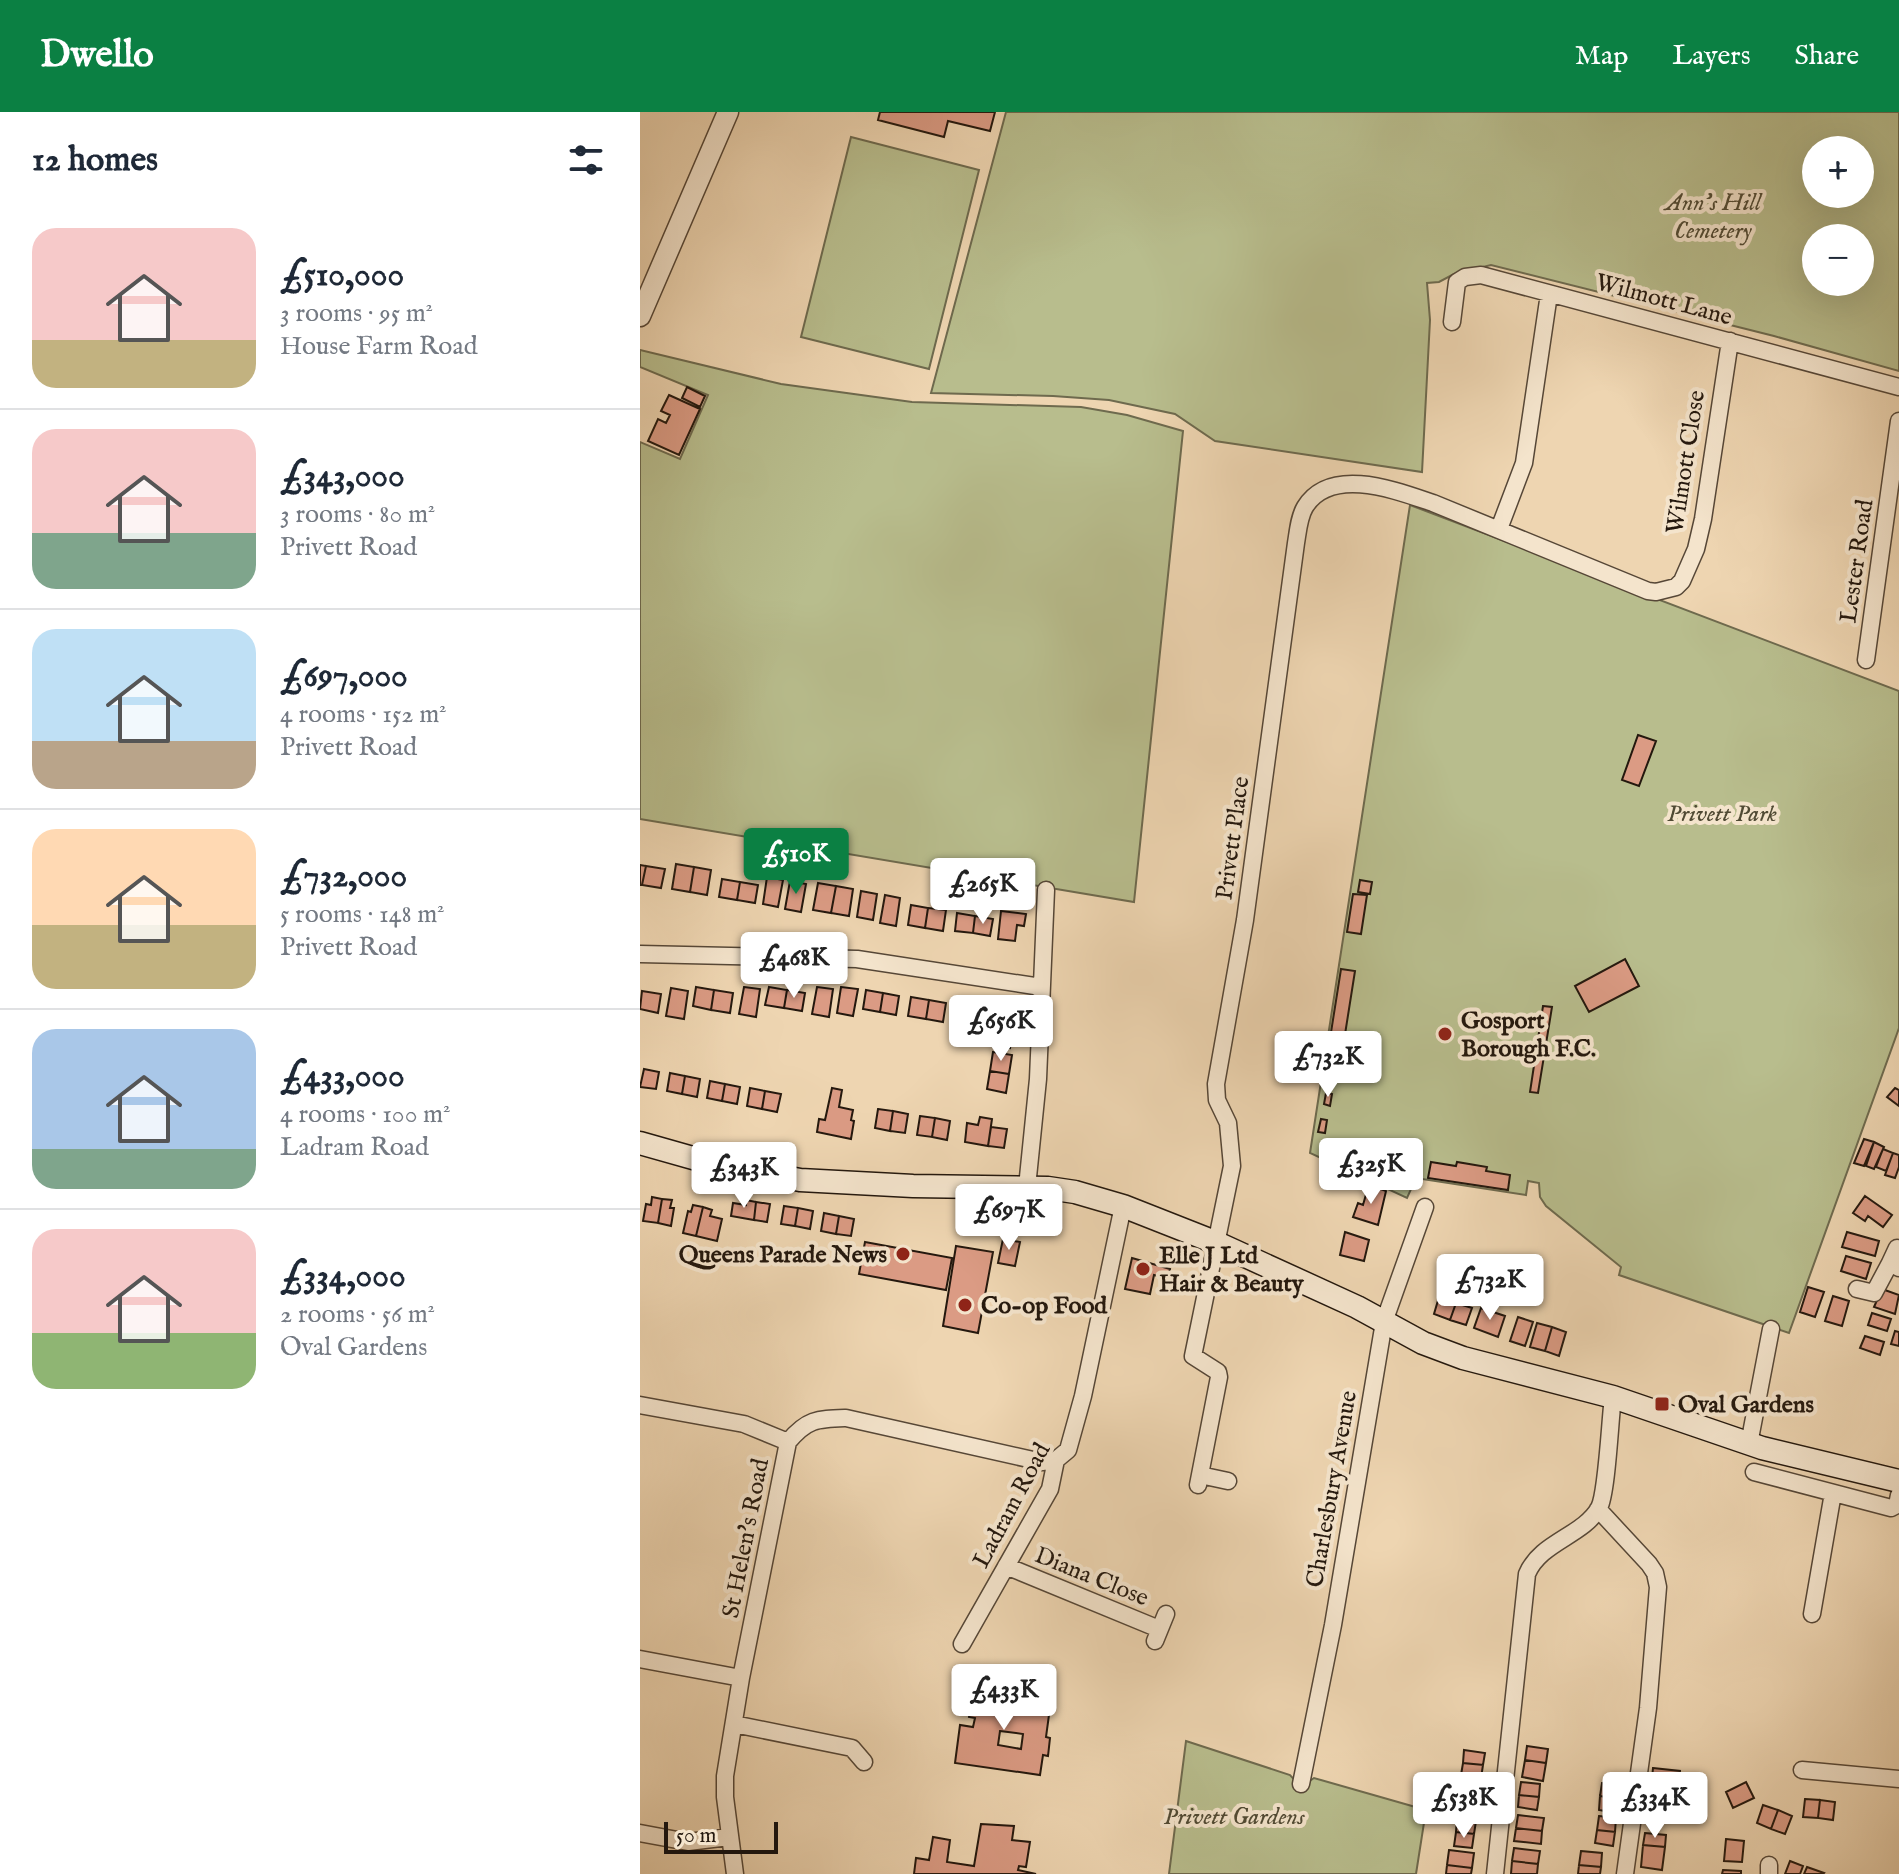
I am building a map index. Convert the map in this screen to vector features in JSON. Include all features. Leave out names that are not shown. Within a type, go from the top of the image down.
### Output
[{"type":"main road","points":[[640,1143],[707,1162],[803,1180],[913,1186],[1027,1187],[1075,1192],[1123,1206],[1217,1243],[1357,1307],[1423,1343],[1463,1358],[1613,1397],[1749,1444],[1899,1481]]},
{"type":"street","points":[[640,316],[728,112]]},
{"type":"street","name":"Wilmott Lane","points":[[1452,322],[1455,285],[1469,275],[1481,275],[1899,387]]},
{"type":"street","points":[[1499,529],[1524,463],[1549,294]]},
{"type":"street","name":"Wilmott Close","points":[[1367,486],[1421,499],[1648,591],[1676,587],[1682,581],[1701,534],[1730,341]]},
{"type":"street","name":"Lester Road","points":[[1866,660],[1899,421]]},
{"type":"street","name":"Privett Place","points":[[1228,1481],[1199,1480],[1219,1377],[1218,1372],[1193,1356],[1232,1160],[1228,1123],[1217,1100],[1216,1084],[1245,920],[1299,526],[1307,504],[1326,488],[1349,484],[1367,486]]},
{"type":"street","points":[[1027,1187],[1038,1079],[1046,890]]},
{"type":"street","points":[[640,954],[857,959],[1041,987]]},
{"type":"street","name":"Ladram Road","points":[[970,1639],[1006,1566],[1050,1489],[1056,1460],[1068,1450],[1083,1396],[1123,1206]]},
{"type":"street","name":"Charlesbury Avenue","points":[[1301,1784],[1333,1625],[1384,1322],[1425,1207]]},
{"type":"street","points":[[1857,1289],[1874,1293],[1895,1260]]},
{"type":"street","points":[[1749,1444],[1771,1329]]},
{"type":"street","points":[[1495,1874],[1527,1574],[1541,1555],[1598,1509],[1603,1496],[1613,1397]]},
{"type":"street","points":[[640,1405],[744,1424],[788,1442]]},
{"type":"street","name":"St Helen's Road","points":[[735,1874],[725,1776],[741,1678],[788,1442],[801,1426],[819,1419],[846,1418],[1042,1462],[1056,1460]]},
{"type":"street","points":[[1754,1472],[1891,1508],[1897,1505],[1899,1495]]},
{"type":"street","points":[[1811,1615],[1833,1493]]},
{"type":"street","points":[[1598,1509],[1649,1564],[1658,1587],[1648,1708],[1625,1874]]},
{"type":"street","name":"Diana Close","points":[[1006,1566],[1160,1628]]},
{"type":"street","points":[[640,1659],[741,1678]]},
{"type":"street","points":[[734,1724],[852,1748],[864,1762]]},
{"type":"street","points":[[1802,1770],[1899,1779]]},
{"type":"street","points":[[640,1833],[688,1842],[729,1837]]},
{"type":"green space","name":"Ann's Hill Cemetery","points":[[1006,112],[1899,112],[1899,371],[1774,336],[1491,265],[1427,283],[1430,320],[1422,472],[1215,441],[1175,414],[1109,400],[931,393]]},
{"type":"green space","points":[[851,137],[979,170],[929,369],[801,337]]},
{"type":"green space","points":[[640,350],[781,384],[912,402],[1081,407],[1127,415],[1183,431],[1134,902],[640,819],[640,442],[680,459],[708,395],[640,367]]},
{"type":"green space","name":"Privett Park","points":[[1410,505],[1899,691],[1899,1028],[1789,1333],[1619,1275],[1621,1267],[1546,1206],[1540,1197],[1539,1183],[1528,1181],[1526,1195],[1416,1178],[1407,1198],[1310,1153]]},
{"type":"green space","name":"Privett Gardens","points":[[1186,1741],[1290,1775],[1301,1787],[1314,1778],[1426,1810],[1416,1874],[1169,1874]]},
{"type":"building","points":[[880,112],[995,112],[990,131],[948,121],[944,137],[878,120]]},
{"type":"building","points":[[687,387],[705,396],[700,407],[682,398]]},
{"type":"building","points":[[669,395],[700,409],[679,455],[648,441],[658,419],[666,423],[670,415],[661,411]]},
{"type":"building","points":[[1638,735],[1656,741],[1639,786],[1622,780]]},
{"type":"building","points":[[676,864],[694,867],[690,892],[672,889]]},
{"type":"building","points":[[640,865],[646,866],[642,885],[640,885]]},
{"type":"building","points":[[646,866],[665,869],[661,888],[642,885]]},
{"type":"building","points":[[694,867],[711,870],[707,895],[690,892]]},
{"type":"building","points":[[767,877],[783,880],[778,907],[763,904]]},
{"type":"building","points":[[722,879],[740,882],[737,900],[719,897]]},
{"type":"building","points":[[1360,880],[1372,882],[1370,894],[1358,892]]},
{"type":"building","points":[[790,881],[806,884],[801,912],[785,909]]},
{"type":"building","points":[[740,882],[758,885],[755,903],[737,900]]},
{"type":"building","points":[[818,883],[836,886],[831,913],[813,910]]},
{"type":"building","points":[[836,886],[853,889],[849,916],[831,913]]},
{"type":"building","points":[[861,891],[877,894],[873,920],[857,917]]},
{"type":"building","points":[[1353,894],[1367,895],[1361,934],[1347,932]]},
{"type":"building","points":[[885,895],[900,898],[896,926],[880,923]]},
{"type":"building","points":[[911,905],[928,908],[925,928],[908,925]]},
{"type":"building","points":[[928,908],[946,910],[943,931],[925,928]]},
{"type":"building","points":[[1001,911],[1026,914],[1024,926],[1017,925],[1015,941],[998,939]]},
{"type":"building","points":[[957,913],[975,916],[973,933],[955,931]]},
{"type":"building","points":[[975,916],[993,919],[990,936],[973,933]]},
{"type":"building","points":[[1625,959],[1639,986],[1589,1012],[1575,986]]},
{"type":"building","points":[[1341,969],[1355,971],[1340,1066],[1326,1064]]},
{"type":"building","points":[[696,987],[714,990],[711,1010],[693,1006]]},
{"type":"building","points":[[744,987],[760,989],[756,1017],[739,1014]]},
{"type":"building","points":[[769,987],[787,990],[784,1008],[765,1005]]},
{"type":"building","points":[[817,987],[833,989],[829,1017],[812,1014]]},
{"type":"building","points":[[841,987],[858,989],[853,1016],[837,1013]]},
{"type":"building","points":[[671,988],[688,991],[684,1019],[666,1016]]},
{"type":"building","points":[[714,990],[733,993],[730,1013],[711,1010]]},
{"type":"building","points":[[787,990],[805,993],[802,1011],[784,1008]]},
{"type":"building","points":[[866,990],[883,993],[880,1012],[863,1009]]},
{"type":"building","points":[[642,991],[661,994],[658,1013],[640,1009]]},
{"type":"building","points":[[883,993],[899,996],[896,1015],[880,1012]]},
{"type":"building","points":[[911,997],[929,1000],[926,1019],[908,1016]]},
{"type":"building","points":[[929,1000],[946,1003],[943,1022],[926,1019]]},
{"type":"building","points":[[986,1004],[1014,1008],[1011,1025],[984,1021]]},
{"type":"building","points":[[1543,1006],[1552,1007],[1538,1093],[1530,1092]]},
{"type":"building","points":[[985,1027],[1013,1031],[1010,1048],[982,1043]]},
{"type":"building","points":[[993,1052],[1012,1055],[1009,1074],[990,1071]]},
{"type":"building","points":[[644,1069],[659,1072],[656,1089],[640,1087]]},
{"type":"building","points":[[990,1071],[1009,1074],[1006,1093],[987,1089]]},
{"type":"building","points":[[670,1073],[685,1076],[682,1094],[667,1091]]},
{"type":"building","points":[[685,1076],[700,1079],[697,1097],[682,1094]]},
{"type":"building","points":[[710,1081],[725,1084],[722,1101],[707,1098]]},
{"type":"building","points":[[725,1084],[740,1087],[737,1104],[722,1101]]},
{"type":"building","points":[[750,1088],[765,1091],[762,1109],[747,1106]]},
{"type":"building","points":[[832,1088],[842,1090],[839,1107],[853,1110],[851,1139],[817,1132],[819,1119],[825,1120]]},
{"type":"building","points":[[1895,1088],[1899,1090],[1899,1106],[1887,1097]]},
{"type":"building","points":[[765,1091],[781,1094],[777,1112],[762,1109]]},
{"type":"building","points":[[1326,1093],[1332,1094],[1330,1106],[1324,1104]]},
{"type":"building","points":[[878,1109],[893,1111],[890,1131],[875,1128]]},
{"type":"building","points":[[893,1111],[908,1114],[905,1133],[890,1131]]},
{"type":"building","points":[[920,1116],[935,1118],[932,1137],[917,1135]]},
{"type":"building","points":[[980,1117],[992,1119],[988,1146],[965,1142],[967,1123],[978,1125]]},
{"type":"building","points":[[935,1118],[950,1121],[947,1140],[932,1137]]},
{"type":"building","points":[[1321,1119],[1327,1120],[1325,1133],[1318,1132]]},
{"type":"building","points":[[991,1127],[1007,1129],[1004,1148],[988,1146]]},
{"type":"building","points":[[1864,1139],[1874,1142],[1864,1166],[1854,1163]]},
{"type":"building","points":[[1874,1142],[1884,1147],[1874,1169],[1866,1166]]},
{"type":"building","points":[[1883,1149],[1893,1153],[1886,1171],[1876,1167]]},
{"type":"building","points":[[1893,1153],[1899,1155],[1895,1178],[1885,1175]]},
{"type":"building","points":[[1431,1162],[1456,1166],[1457,1162],[1510,1175],[1508,1190],[1428,1178]]},
{"type":"building","points":[[1373,1186],[1386,1191],[1378,1225],[1353,1217],[1358,1203],[1363,1205],[1367,1191],[1371,1192]]},
{"type":"building","points":[[1865,1196],[1892,1215],[1883,1227],[1868,1216],[1865,1221],[1853,1213]]},
{"type":"building","points":[[652,1197],[662,1199],[658,1223],[643,1221],[646,1204],[651,1205]]},
{"type":"building","points":[[662,1199],[672,1200],[671,1226],[658,1223]]},
{"type":"building","points":[[746,1200],[756,1202],[754,1220],[731,1216],[733,1203],[746,1205]]},
{"type":"building","points":[[756,1202],[770,1204],[767,1222],[754,1220]]},
{"type":"building","points":[[693,1205],[703,1207],[696,1236],[683,1233],[688,1211],[691,1212]]},
{"type":"building","points":[[784,1206],[798,1208],[795,1226],[781,1224]]},
{"type":"building","points":[[703,1207],[712,1210],[710,1216],[722,1219],[717,1241],[696,1236]]},
{"type":"building","points":[[798,1208],[813,1211],[810,1229],[795,1226]]},
{"type":"building","points":[[824,1213],[839,1216],[836,1234],[821,1231]]},
{"type":"building","points":[[839,1216],[854,1219],[851,1236],[836,1234]]},
{"type":"building","points":[[1345,1232],[1369,1240],[1364,1261],[1340,1255]]},
{"type":"building","points":[[1847,1232],[1879,1241],[1875,1256],[1842,1247]]},
{"type":"building","points":[[1003,1239],[1020,1242],[1015,1266],[998,1263]]},
{"type":"building","points":[[865,1242],[952,1258],[946,1290],[859,1274]]},
{"type":"building","name":"Co-op Food","points":[[956,1246],[993,1252],[978,1333],[943,1326]]},
{"type":"building","points":[[1846,1256],[1871,1263],[1866,1279],[1841,1271]]},
{"type":"building","points":[[1132,1258],[1170,1269],[1168,1278],[1154,1275],[1150,1294],[1125,1289]]},
{"type":"building","points":[[1808,1287],[1824,1292],[1815,1317],[1800,1312]]},
{"type":"building","points":[[1882,1289],[1899,1295],[1895,1314],[1874,1307]]},
{"type":"building","points":[[1833,1296],[1849,1301],[1842,1326],[1825,1321]]},
{"type":"building","points":[[1439,1297],[1456,1303],[1450,1320],[1434,1314]]},
{"type":"building","points":[[1456,1303],[1472,1308],[1466,1325],[1450,1320]]},
{"type":"building","points":[[1481,1308],[1505,1316],[1498,1337],[1474,1328]]},
{"type":"building","points":[[1872,1313],[1891,1319],[1887,1331],[1868,1325]]},
{"type":"building","points":[[1518,1317],[1533,1322],[1525,1346],[1510,1341]]},
{"type":"building","points":[[1537,1323],[1552,1327],[1545,1351],[1530,1347]]},
{"type":"building","points":[[1552,1327],[1566,1332],[1559,1356],[1545,1351]]},
{"type":"building","points":[[1895,1331],[1899,1332],[1899,1346],[1891,1344]]},
{"type":"building","points":[[1865,1336],[1884,1342],[1880,1355],[1860,1348]]},
{"type":"building","points":[[965,1687],[1051,1700],[1046,1737],[1050,1738],[1048,1756],[1043,1755],[1040,1775],[955,1763],[960,1725],[973,1727],[975,1718],[969,1717],[970,1709],[962,1708]],"holes":[[[1000,1731],[1023,1734],[1021,1749],[998,1745]]]},
{"type":"building","points":[[1527,1746],[1548,1749],[1546,1763],[1525,1760]]},
{"type":"building","points":[[1464,1750],[1485,1753],[1483,1765],[1463,1763]]},
{"type":"building","points":[[1525,1760],[1546,1763],[1543,1781],[1522,1777]]},
{"type":"building","points":[[1463,1763],[1483,1765],[1481,1778],[1461,1775]]},
{"type":"building","points":[[1653,1768],[1680,1771],[1678,1792],[1651,1789]]},
{"type":"building","points":[[1521,1782],[1540,1784],[1539,1797],[1519,1795]]},
{"type":"building","points":[[1746,1782],[1754,1798],[1733,1808],[1726,1792]]},
{"type":"building","points":[[1602,1783],[1620,1785],[1618,1799],[1600,1796]]},
{"type":"building","points":[[1460,1784],[1480,1786],[1478,1799],[1459,1797]]},
{"type":"building","points":[[1519,1795],[1539,1797],[1537,1810],[1518,1807]]},
{"type":"building","points":[[1600,1796],[1618,1799],[1616,1813],[1599,1810]]},
{"type":"building","points":[[1459,1797],[1478,1799],[1476,1817],[1456,1814]]},
{"type":"building","points":[[1649,1799],[1668,1800],[1667,1816],[1648,1814]]},
{"type":"building","points":[[1805,1799],[1820,1800],[1818,1818],[1803,1817]]},
{"type":"building","points":[[1820,1800],[1835,1802],[1833,1820],[1818,1818]]},
{"type":"building","points":[[1763,1805],[1778,1810],[1771,1829],[1757,1823]]},
{"type":"building","points":[[1778,1810],[1792,1816],[1785,1834],[1771,1829]]},
{"type":"building","points":[[1518,1815],[1544,1818],[1542,1831],[1516,1828]]},
{"type":"building","points":[[1599,1816],[1616,1818],[1615,1832],[1597,1830]]},
{"type":"building","points":[[1457,1818],[1476,1821],[1474,1834],[1456,1832]]},
{"type":"building","points":[[981,1824],[1014,1826],[1012,1840],[1030,1842],[1026,1867],[1019,1866],[1018,1870],[1036,1874],[914,1874],[916,1858],[929,1860],[933,1837],[950,1840],[947,1862],[974,1866]]},
{"type":"building","points":[[1516,1828],[1542,1831],[1541,1844],[1514,1841]]},
{"type":"building","points":[[1597,1830],[1615,1832],[1613,1846],[1595,1843]]},
{"type":"building","points":[[1456,1832],[1474,1834],[1472,1848],[1454,1846]]},
{"type":"building","points":[[1645,1833],[1666,1835],[1665,1847],[1643,1845]]},
{"type":"building","points":[[1726,1839],[1744,1841],[1742,1862],[1724,1861]]},
{"type":"building","points":[[1643,1845],[1665,1847],[1662,1870],[1641,1867]]},
{"type":"building","points":[[1514,1848],[1540,1851],[1538,1864],[1512,1861]]},
{"type":"building","points":[[1449,1850],[1474,1853],[1472,1868],[1447,1865]]},
{"type":"building","points":[[1581,1851],[1602,1853],[1601,1867],[1579,1865]]},
{"type":"building","points":[[1512,1861],[1538,1864],[1537,1874],[1511,1874]]},
{"type":"building","points":[[1790,1861],[1803,1866],[1800,1874],[1785,1874]]},
{"type":"building","points":[[1447,1865],[1472,1868],[1471,1874],[1446,1874]]},
{"type":"building","points":[[1579,1865],[1601,1867],[1600,1874],[1578,1874]]},
{"type":"building","points":[[1807,1867],[1824,1873],[1804,1874]]},
{"type":"building","points":[[1723,1870],[1741,1871],[1741,1874],[1722,1874]]},
{"type":"place","name":"Gosport Borough F.C.","points":[[1445,1034]]},
{"type":"place","name":"Queens Parade News","points":[[903,1254]]},
{"type":"place","name":"Elle J Ltd Hair & Beauty","points":[[1143,1269]]},
{"type":"place","name":"Co-op Food","points":[[965,1305]]},
{"type":"place","name":"Oval Gardens","points":[[1662,1404]]}]
